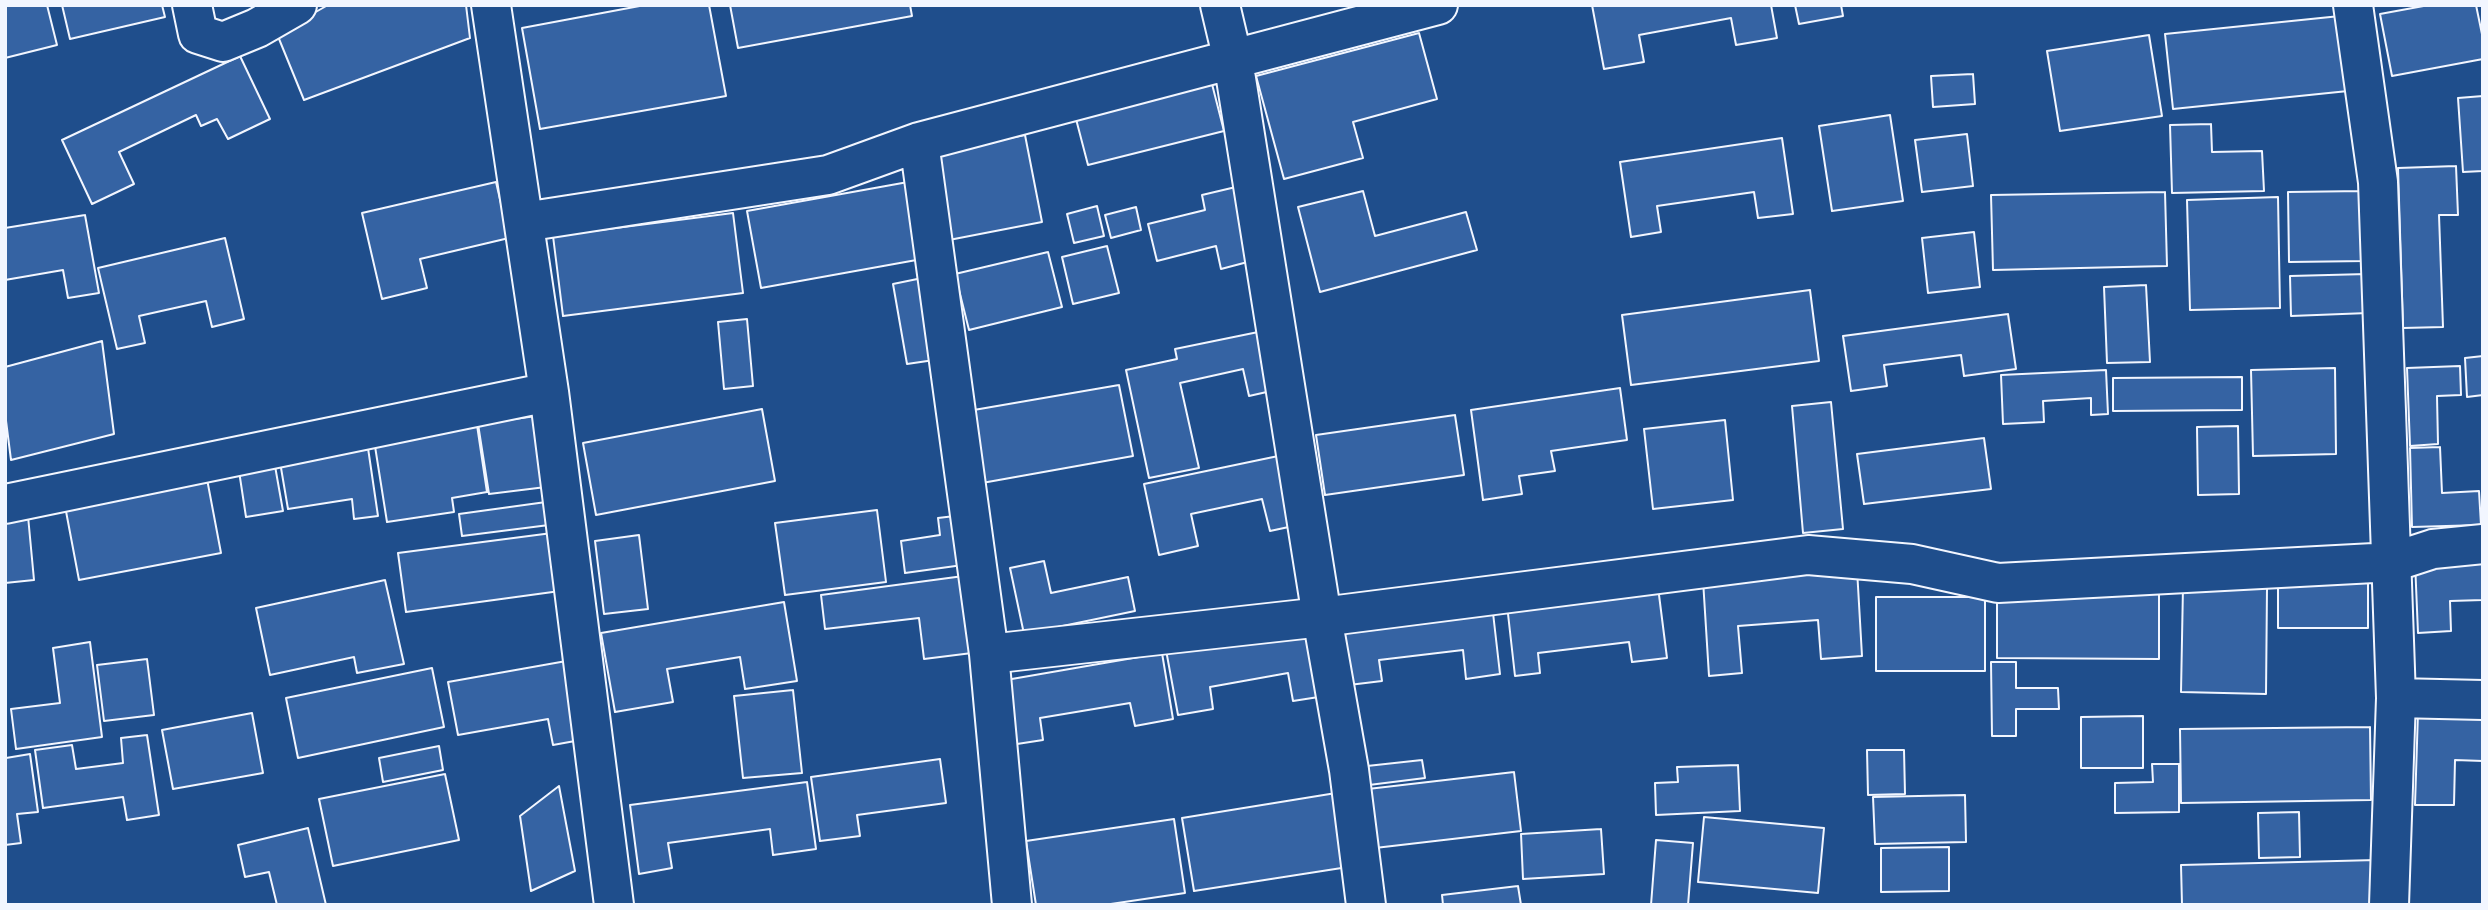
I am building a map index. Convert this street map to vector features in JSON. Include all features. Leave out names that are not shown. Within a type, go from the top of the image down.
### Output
[{"type":"street","points":[[192,5],[198,34],[223,42],[257,28],[297,5]]},
{"type":"street","points":[[491,5],[549,392],[614,905]]},
{"type":"street","points":[[1220,5],[1233,60],[1349,770],[1366,905]]},
{"type":"street","points":[[524,222],[828,175],[919,142],[1438,5]]},
{"type":"street","points":[[2360,7],[2378,182],[2393,562],[2396,698],[2389,905]]},
{"type":"street","points":[[919,142],[989,654],[1012,905]]},
{"type":"street","points":[[5,504],[549,392]]},
{"type":"street","points":[[989,654],[1322,617],[1808,555],[1912,564],[1998,583],[2393,562],[2433,548],[2483,544]]},
{"type":"street","points":[[2396,698],[2483,701]]},
{"type":"building","points":[[5,5],[47,5],[57,45],[5,58]]},
{"type":"building","points":[[62,5],[162,5],[165,17],[70,39]]},
{"type":"building","points":[[328,5],[466,5],[470,38],[304,100],[277,34]]},
{"type":"building","points":[[645,5],[709,5],[726,96],[540,129],[522,28]]},
{"type":"building","points":[[730,5],[910,5],[912,16],[738,48]]},
{"type":"building","points":[[1592,5],[1771,5],[1777,38],[1736,45],[1731,18],[1639,35],[1644,62],[1604,69]]},
{"type":"building","points":[[1795,5],[1841,5],[1843,16],[1799,24]]},
{"type":"building","points":[[2429,5],[2476,5],[2483,39],[2483,59],[2392,76],[2380,14]]},
{"type":"building","points":[[2340,16],[2348,91],[2173,109],[2165,34]]},
{"type":"building","points":[[1419,33],[1437,99],[1353,122],[1363,158],[1284,179],[1256,76]]},
{"type":"building","points":[[2149,35],[2162,116],[2060,131],[2047,51]]},
{"type":"building","points":[[240,56],[270,119],[228,139],[217,119],[201,126],[196,115],[119,152],[134,184],[92,204],[62,140]]},
{"type":"building","points":[[1973,74],[1975,104],[1933,107],[1931,76]]},
{"type":"building","points":[[1212,84],[1224,131],[1088,165],[1076,119]]},
{"type":"building","points":[[2483,96],[2483,171],[2463,172],[2458,98]]},
{"type":"building","points":[[1890,115],[1903,201],[1832,211],[1819,126]]},
{"type":"building","points":[[2211,124],[2212,152],[2262,151],[2264,191],[2172,193],[2170,125]]},
{"type":"building","points":[[1967,134],[1973,186],[1922,192],[1915,140]]},
{"type":"building","points":[[1025,135],[1042,222],[949,240],[932,153]]},
{"type":"building","points":[[1782,138],[1793,214],[1758,218],[1754,192],[1657,206],[1661,232],[1631,237],[1620,162]]},
{"type":"building","points":[[2456,166],[2458,215],[2439,215],[2443,327],[2403,328],[2398,168]]},
{"type":"building","points":[[496,182],[509,238],[420,259],[427,288],[382,299],[362,213]]},
{"type":"building","points":[[908,182],[922,259],[761,288],[747,211]]},
{"type":"building","points":[[1240,186],[1259,259],[1221,269],[1216,246],[1157,261],[1148,224],[1205,210],[1202,195]]},
{"type":"building","points":[[1363,191],[1375,236],[1466,212],[1477,250],[1320,292],[1298,207]]},
{"type":"building","points":[[2363,191],[2366,261],[2289,262],[2288,192]]},
{"type":"building","points":[[2165,192],[2167,266],[1993,270],[1991,195]]},
{"type":"building","points":[[2278,197],[2280,308],[2190,310],[2187,200]]},
{"type":"building","points":[[1097,206],[1104,236],[1074,243],[1067,214]]},
{"type":"building","points":[[1136,207],[1141,230],[1111,238],[1105,215]]},
{"type":"building","points":[[733,213],[743,293],[563,316],[553,236]]},
{"type":"building","points":[[85,215],[99,293],[68,298],[63,270],[5,280],[5,228]]},
{"type":"building","points":[[1974,232],[1980,287],[1928,293],[1922,238]]},
{"type":"building","points":[[225,238],[244,319],[212,327],[206,301],[139,316],[145,343],[117,349],[98,268]]},
{"type":"building","points":[[1107,246],[1119,293],[1073,304],[1062,257]]},
{"type":"building","points":[[1048,252],[1062,307],[969,330],[955,274]]},
{"type":"building","points":[[2367,274],[2368,313],[2291,316],[2290,276]]},
{"type":"building","points":[[927,277],[941,359],[907,364],[893,284]]},
{"type":"building","points":[[2146,285],[2150,362],[2107,363],[2104,287]]},
{"type":"building","points":[[1810,290],[1819,361],[1631,385],[1622,315]]},
{"type":"building","points":[[2008,314],[2016,369],[1964,376],[1961,355],[1884,365],[1887,386],[1851,391],[1843,336]]},
{"type":"building","points":[[747,319],[753,386],[724,389],[718,322]]},
{"type":"building","points":[[1268,330],[1280,389],[1249,396],[1243,369],[1180,383],[1199,468],[1149,478],[1126,370],[1177,359],[1175,349]]},
{"type":"building","points":[[102,341],[114,434],[11,460],[5,413],[5,367]]},
{"type":"building","points":[[2483,356],[2483,395],[2467,397],[2465,358]]},
{"type":"building","points":[[2460,366],[2461,395],[2437,396],[2438,444],[2410,446],[2407,368]]},
{"type":"building","points":[[2335,368],[2336,454],[2253,456],[2251,370]]},
{"type":"building","points":[[2106,370],[2108,414],[2091,415],[2091,398],[2043,401],[2044,422],[2003,424],[2001,375]]},
{"type":"building","points":[[2242,377],[2242,410],[2113,411],[2113,378]]},
{"type":"building","points":[[1119,385],[1133,456],[982,483],[968,411]]},
{"type":"building","points":[[1620,388],[1627,440],[1551,451],[1555,471],[1519,476],[1522,494],[1483,500],[1471,410]]},
{"type":"building","points":[[1831,402],[1843,529],[1803,533],[1792,406]]},
{"type":"building","points":[[762,409],[775,481],[596,515],[583,443]]},
{"type":"building","points":[[1455,415],[1464,475],[1325,495],[1316,435]]},
{"type":"building","points":[[536,416],[546,487],[489,494],[478,424]]},
{"type":"building","points":[[1725,420],[1733,500],[1653,509],[1644,429]]},
{"type":"building","points":[[477,425],[487,492],[452,498],[454,512],[387,522],[374,440]]},
{"type":"building","points":[[2238,426],[2239,494],[2198,495],[2197,427]]},
{"type":"building","points":[[1984,438],[1991,489],[1864,504],[1857,454]]},
{"type":"building","points":[[2440,447],[2442,493],[2479,491],[2481,525],[2412,527],[2410,448]]},
{"type":"building","points":[[368,448],[378,516],[354,519],[352,499],[288,509],[280,462]]},
{"type":"building","points":[[1283,455],[1298,525],[1270,531],[1262,499],[1191,514],[1198,546],[1159,555],[1144,484]]},
{"type":"building","points":[[275,466],[283,511],[246,517],[239,471]]},
{"type":"building","points":[[207,479],[221,553],[79,580],[65,506]]},
{"type":"building","points":[[546,502],[549,525],[462,536],[459,514]]},
{"type":"building","points":[[877,510],[886,582],[785,595],[775,523]]},
{"type":"building","points":[[963,515],[970,564],[905,573],[901,541],[940,535],[938,518]]},
{"type":"building","points":[[28,516],[34,580],[5,583],[5,518]]},
{"type":"building","points":[[552,533],[560,591],[406,612],[398,553]]},
{"type":"building","points":[[639,535],[648,609],[604,614],[595,541]]},
{"type":"building","points":[[2483,559],[2483,600],[2450,601],[2451,631],[2418,633],[2415,562]]},
{"type":"building","points":[[1044,561],[1051,593],[1128,577],[1135,611],[1024,634],[1010,568]]},
{"type":"building","points":[[1857,569],[1862,656],[1821,659],[1818,620],[1738,626],[1742,673],[1709,676],[1703,580]]},
{"type":"building","points":[[971,575],[980,652],[924,659],[919,618],[825,629],[821,595]]},
{"type":"building","points":[[385,580],[404,664],[357,673],[354,657],[270,675],[256,608]]},
{"type":"building","points":[[2278,582],[2368,582],[2368,628],[2278,628]]},
{"type":"building","points":[[2183,586],[2267,588],[2266,694],[2181,692]]},
{"type":"building","points":[[1658,587],[1667,658],[1632,662],[1629,642],[1538,653],[1540,673],[1515,676],[1507,605]]},
{"type":"building","points":[[1997,593],[2159,594],[2159,659],[1997,658]]},
{"type":"building","points":[[1876,597],[1985,597],[1985,671],[1876,671]]},
{"type":"building","points":[[784,602],[797,681],[745,689],[740,657],[667,669],[673,702],[615,712],[601,633]]},
{"type":"building","points":[[1492,604],[1500,674],[1466,679],[1463,650],[1379,660],[1382,681],[1349,685],[1342,622]]},
{"type":"building","points":[[1313,626],[1325,696],[1293,701],[1288,673],[1210,687],[1213,709],[1178,715],[1166,650]]},
{"type":"building","points":[[90,642],[102,737],[16,749],[11,709],[60,703],[53,648]]},
{"type":"building","points":[[1162,653],[1173,719],[1135,726],[1130,703],[1040,718],[1043,740],[1017,744],[1006,680]]},
{"type":"building","points":[[147,659],[154,715],[104,721],[97,665]]},
{"type":"building","points":[[572,660],[586,739],[553,745],[548,719],[458,735],[448,682]]},
{"type":"building","points":[[1991,662],[2016,662],[2016,688],[2058,688],[2059,709],[2016,709],[2016,736],[1992,736]]},
{"type":"building","points":[[432,668],[444,727],[298,758],[286,698]]},
{"type":"building","points":[[793,690],[802,773],[743,778],[734,696]]},
{"type":"building","points":[[2418,712],[2483,714],[2483,761],[2455,760],[2454,805],[2415,805]]},
{"type":"building","points":[[252,713],[263,773],[173,789],[162,730]]},
{"type":"building","points":[[2143,716],[2143,768],[2081,768],[2081,717]]},
{"type":"building","points":[[2370,727],[2371,800],[2181,803],[2180,729]]},
{"type":"building","points":[[147,735],[159,815],[127,820],[123,797],[43,808],[35,750],[72,745],[76,769],[123,763],[121,738]]},
{"type":"building","points":[[439,746],[443,770],[383,782],[379,758]]},
{"type":"building","points":[[1867,750],[1904,750],[1905,794],[1868,795]]},
{"type":"building","points":[[30,754],[38,812],[17,814],[21,843],[5,845],[6,758]]},
{"type":"building","points":[[940,759],[946,803],[857,815],[860,836],[820,841],[811,777]]},
{"type":"building","points":[[1422,760],[1425,778],[1369,785],[1367,766]]},
{"type":"building","points":[[2152,764],[2179,764],[2179,812],[2115,813],[2115,783],[2153,782]]},
{"type":"building","points":[[1738,765],[1740,811],[1656,815],[1655,783],[1678,782],[1677,767]]},
{"type":"building","points":[[1514,772],[1521,831],[1375,848],[1368,789]]},
{"type":"building","points":[[445,774],[459,840],[333,866],[319,799]]},
{"type":"building","points":[[807,782],[816,849],[773,855],[770,829],[668,843],[672,868],[639,874],[630,805]]},
{"type":"building","points":[[559,786],[575,871],[531,891],[520,816]]},
{"type":"building","points":[[1336,793],[1348,867],[1194,891],[1182,818]]},
{"type":"building","points":[[1965,795],[1966,842],[1875,844],[1873,797]]},
{"type":"building","points":[[2299,812],[2300,857],[2259,858],[2258,813]]},
{"type":"building","points":[[1704,817],[1824,828],[1818,893],[1698,882]]},
{"type":"building","points":[[1174,819],[1185,893],[1104,905],[1036,905],[1026,841]]},
{"type":"building","points":[[308,828],[326,905],[277,905],[269,872],[245,877],[238,845]]},
{"type":"building","points":[[1601,829],[1604,874],[1523,879],[1521,834]]},
{"type":"building","points":[[1656,840],[1693,843],[1688,905],[1651,905]]},
{"type":"building","points":[[1949,847],[1949,891],[1881,892],[1881,848]]},
{"type":"building","points":[[2376,860],[2376,905],[2182,905],[2181,865]]},
{"type":"building","points":[[1518,886],[1521,905],[1443,905],[1442,895]]}]
